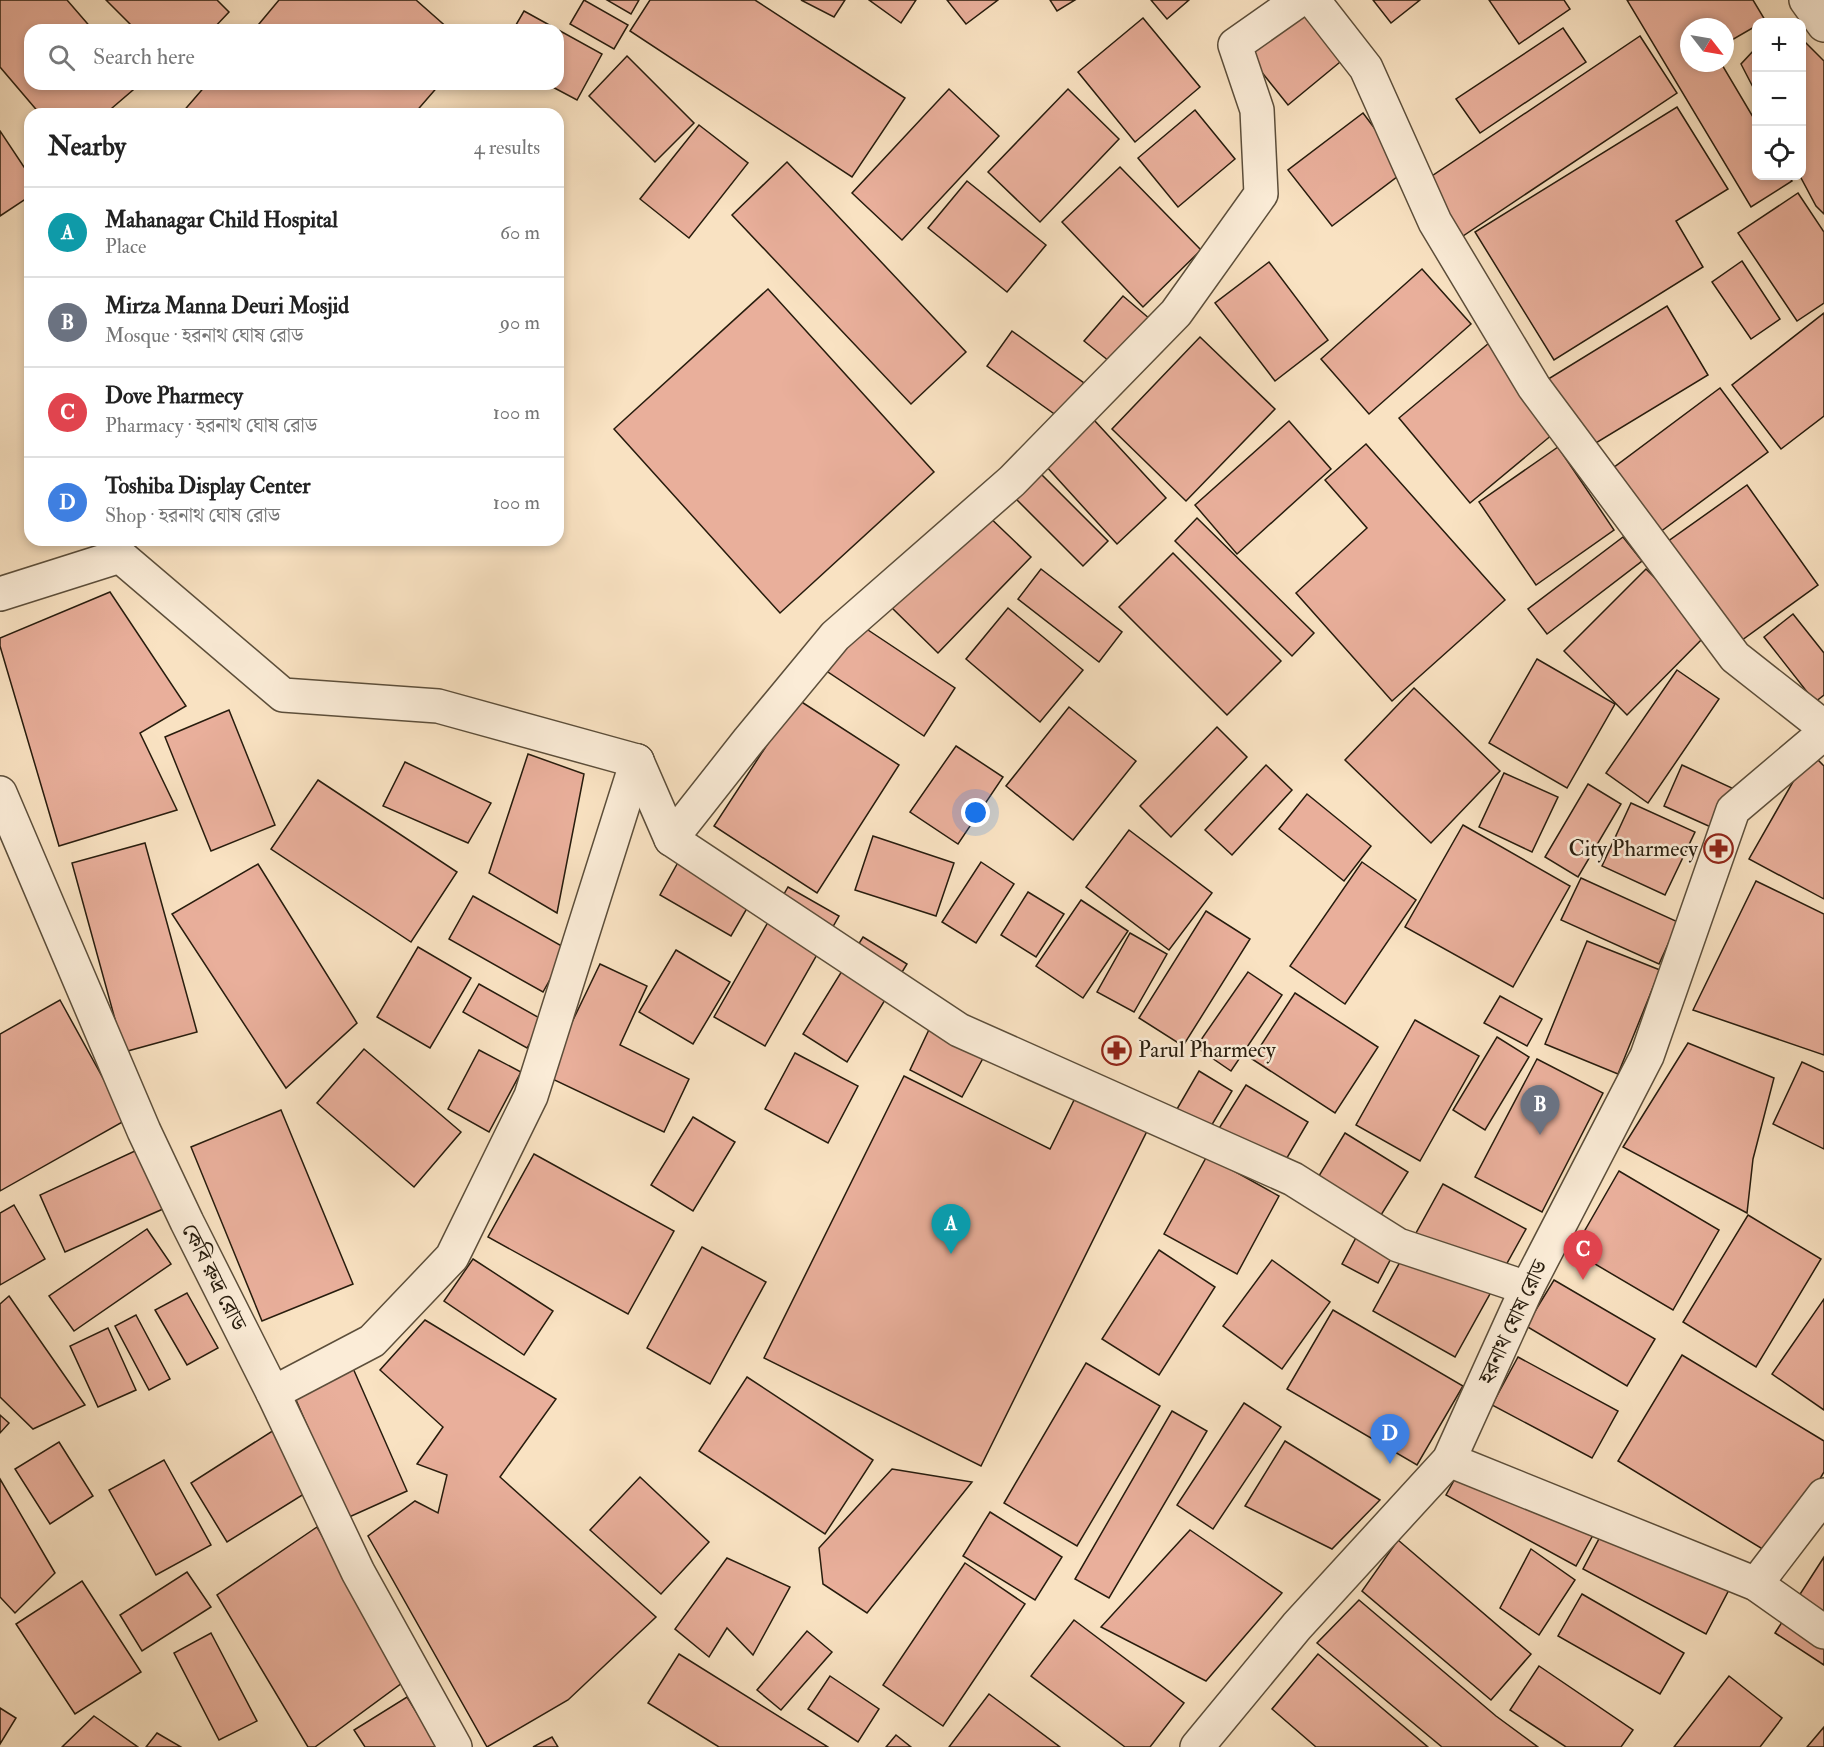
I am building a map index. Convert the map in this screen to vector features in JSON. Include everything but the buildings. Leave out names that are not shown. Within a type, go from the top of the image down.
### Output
[{"type":"street","points":[[671,839],[835,636],[1012,481],[1176,314],[1261,194],[1257,110],[1235,45],[1299,0]]},
{"type":"street","points":[[1313,0],[1366,68],[1435,222],[1534,387],[1735,657],[1824,727]]},
{"type":"street","points":[[1806,0],[1824,25]]},
{"type":"street","points":[[0,594],[120,556],[283,694],[438,706],[638,761]]},
{"type":"street","name":"হরনাথ ঘোষ রোড","points":[[1197,1747],[1297,1626],[1449,1460],[1527,1288],[1647,1056],[1733,810],[1824,733]]},
{"type":"street","points":[[638,761],[671,839],[959,1030],[1293,1179],[1398,1245],[1527,1288]]},
{"type":"street","points":[[273,1394],[372,1341],[452,1257],[531,1096],[638,761]]},
{"type":"street","name":"কেবি রুদ্র রোড","points":[[0,794],[144,1131],[187,1222],[358,1572],[455,1747]]},
{"type":"street","points":[[1449,1460],[1756,1584],[1824,1632]]},
{"type":"street","points":[[1756,1584],[1824,1495]]},
{"type":"place","name":"City Pharmecy","points":[[1719,849]]},
{"type":"place","name":"Parul Pharmecy","points":[[1117,1050]]},
{"type":"place","name":"Mirza Manna Deuri Mosjid","points":[[1540,1135]]},
{"type":"place","name":"Mahanagar Child Hospital","points":[[951,1254]]},
{"type":"place","name":"Dove Pharmecy","points":[[1583,1280]]},
{"type":"place","name":"Toshiba Display Center","points":[[1390,1464]]}]
